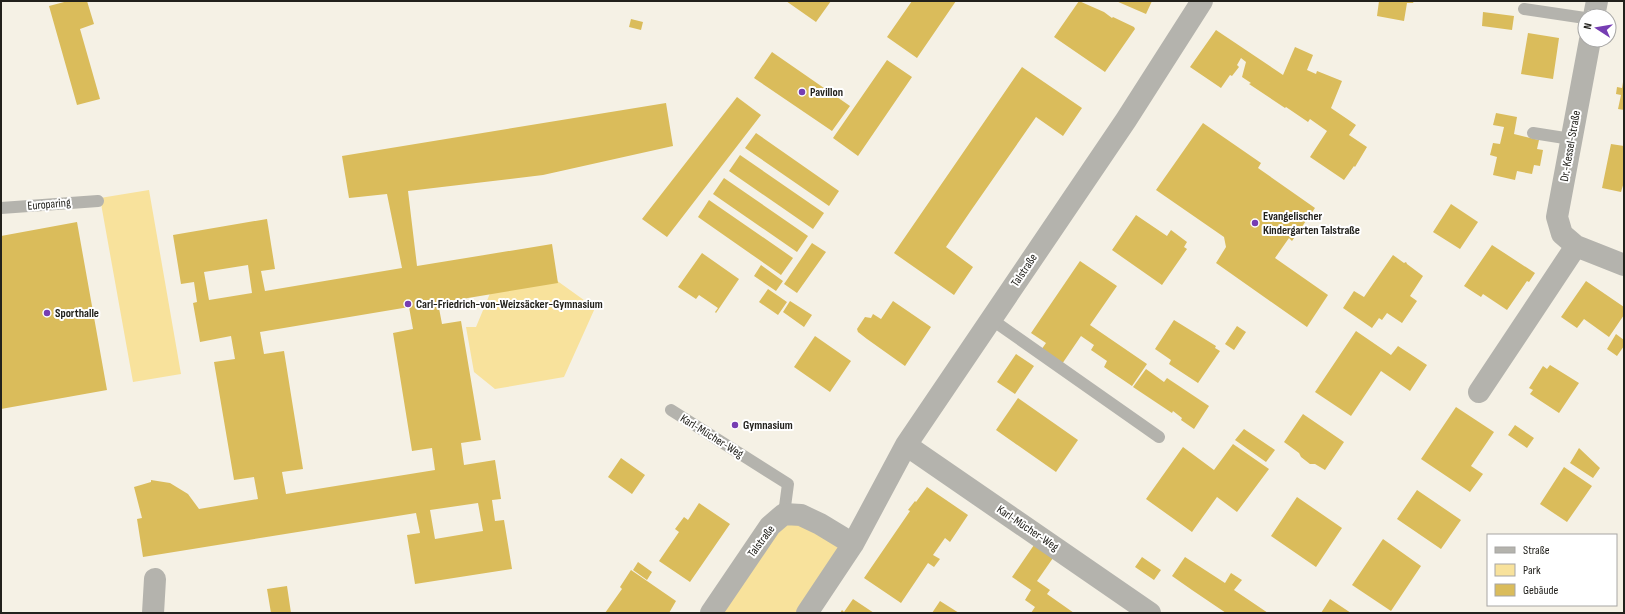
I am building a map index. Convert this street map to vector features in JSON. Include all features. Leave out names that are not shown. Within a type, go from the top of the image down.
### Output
[{"type":"street","name":"Talstraße","points":[[807,613],[853,544],[906,445],[1126,120],[1202,1]]},
{"type":"street","name":"Dr.-Kessel-Straße","points":[[1588,48],[1557,217],[1562,234],[1576,246],[1624,265]]},
{"type":"street","points":[[1479,392],[1576,246]]},
{"type":"street","name":"Karl-Mücher-Weg","points":[[906,445],[1150,613]]},
{"type":"street","name":"Talstraße","points":[[711,613],[770,526],[784,514],[801,515],[820,524],[853,544]]},
{"type":"street","points":[[153,613],[155,579]]},
{"type":"lane","points":[[1524,9],[1577,17]]},
{"type":"lane","points":[[1533,133],[1571,139]]},
{"type":"lane","name":"Europaring","points":[[1,208],[98,201]]},
{"type":"lane","points":[[991,319],[1159,437]]},
{"type":"lane","name":"Karl-Mücher-Weg","points":[[671,410],[788,484],[784,514]]},
{"type":"green space","points":[[149,190],[181,374],[133,382],[100,198]]},
{"type":"green space","points":[[556,280],[595,308],[564,377],[495,389],[474,372],[466,327],[476,327],[491,291]]},
{"type":"green space","points":[[785,517],[852,544],[805,613],[709,613]]},
{"type":"building","points":[[68,1],[87,1],[94,24],[80,29],[100,99],[77,105],[49,6]]},
{"type":"building","points":[[786,1],[831,1],[816,22]]},
{"type":"building","points":[[912,1],[956,1],[917,58],[887,37]]},
{"type":"building","points":[[1079,1],[1104,12],[1112,18],[1113,17],[1134,27],[1135,29],[1105,72],[1054,37]]},
{"type":"building","points":[[1116,1],[1152,1],[1146,14]]},
{"type":"building","points":[[1379,1],[1414,1],[1413,3],[1407,3],[1404,21],[1377,16]]},
{"type":"building","points":[[1483,12],[1514,16],[1512,30],[1482,26]]},
{"type":"building","points":[[631,19],[643,22],[641,30],[629,27]]},
{"type":"building","points":[[1216,30],[1283,75],[1295,47],[1313,55],[1307,70],[1316,74],[1317,71],[1342,81],[1331,108],[1356,125],[1349,135],[1367,147],[1355,167],[1354,166],[1344,180],[1310,157],[1327,131],[1310,119],[1308,122],[1249,84],[1251,83],[1242,77],[1246,62],[1241,58],[1237,65],[1239,67],[1232,76],[1230,75],[1221,88],[1190,67]]},
{"type":"building","points":[[1528,33],[1559,38],[1553,79],[1521,74]]},
{"type":"building","name":"Pavillon","points":[[772,52],[850,106],[832,131],[754,78]]},
{"type":"building","name":"Pavillon","points":[[887,60],[912,77],[858,156],[833,138]]},
{"type":"building","points":[[1022,67],[1082,108],[1063,136],[1036,117],[972,209],[946,247],[973,267],[954,295],[894,253]]},
{"type":"building","points":[[1623,82],[1624,110],[1618,109],[1621,95],[1616,94],[1617,87],[1622,88]]},
{"type":"building","points":[[737,97],[761,115],[667,237],[642,219]]},
{"type":"building","points":[[666,103],[673,146],[543,175],[408,191],[417,266],[552,244],[558,283],[438,303],[442,324],[461,321],[481,440],[461,443],[464,465],[495,460],[501,499],[492,500],[495,521],[504,520],[512,569],[415,584],[407,535],[420,533],[416,513],[143,557],[137,519],[142,518],[134,487],[151,482],[151,480],[170,483],[188,494],[199,509],[258,499],[254,477],[234,480],[214,362],[235,359],[231,336],[200,342],[193,303],[197,302],[194,282],[181,284],[173,235],[267,219],[275,269],[261,271],[265,291],[402,268],[387,194],[349,198],[342,156]],"holes":[[[248,265],[252,293],[209,300],[204,272]],[[409,307],[413,329],[393,333],[412,451],[432,448],[435,470],[286,494],[282,472],[303,469],[284,351],[264,354],[260,332]],[[478,503],[483,531],[435,539],[430,510]]]},
{"type":"building","points":[[1496,113],[1517,117],[1514,134],[1539,140],[1537,149],[1543,150],[1540,166],[1534,165],[1532,174],[1517,171],[1515,180],[1493,175],[1497,157],[1490,155],[1493,143],[1500,144],[1504,127],[1493,125]]},
{"type":"building","points":[[1203,123],[1261,163],[1258,168],[1315,208],[1292,241],[1289,238],[1275,258],[1328,295],[1307,327],[1216,263],[1226,247],[1224,237],[1156,190]]},
{"type":"building","points":[[756,133],[839,191],[829,206],[745,148]]},
{"type":"building","points":[[1611,144],[1624,146],[1624,182],[1621,192],[1602,188]]},
{"type":"building","points":[[740,155],[824,213],[813,229],[729,171]]},
{"type":"building","points":[[724,178],[808,236],[797,252],[713,194]]},
{"type":"building","points":[[709,200],[793,258],[781,275],[698,217]]},
{"type":"building","points":[[1451,204],[1478,222],[1460,249],[1433,232]]},
{"type":"building","points":[[1136,215],[1167,236],[1171,230],[1187,242],[1184,247],[1187,249],[1162,285],[1112,250]]},
{"type":"building","name":"Sporthalle","points":[[77,222],[107,390],[1,409],[1,236]]},
{"type":"building","points":[[812,243],[826,252],[797,293],[784,284]]},
{"type":"building","points":[[1492,245],[1535,273],[1529,282],[1527,281],[1507,310],[1483,294],[1481,297],[1464,286]]},
{"type":"building","points":[[702,253],[739,279],[716,313],[715,312],[718,308],[699,295],[696,299],[678,287]]},
{"type":"building","points":[[1393,255],[1404,263],[1406,262],[1423,276],[1410,296],[1417,301],[1402,323],[1387,313],[1382,320],[1379,318],[1372,328],[1343,308],[1354,291],[1364,297]]},
{"type":"building","points":[[1080,261],[1117,286],[1090,325],[1147,364],[1132,386],[1104,367],[1107,361],[1091,350],[1094,345],[1081,336],[1062,364],[1041,350],[1046,343],[1031,333]]},
{"type":"building","points":[[761,265],[783,281],[776,291],[754,276]]},
{"type":"building","points":[[1586,281],[1624,307],[1624,315],[1609,337],[1584,319],[1577,328],[1561,317]]},
{"type":"building","points":[[768,289],[787,302],[778,315],[759,302]]},
{"type":"building","points":[[790,301],[812,315],[804,327],[783,312]]},
{"type":"building","points":[[893,301],[931,327],[905,366],[867,339],[858,332],[857,329],[865,317],[871,318],[873,314],[881,319]]},
{"type":"building","points":[[1174,320],[1216,346],[1215,348],[1220,351],[1198,383],[1169,364],[1171,360],[1155,349]]},
{"type":"building","points":[[1237,326],[1246,332],[1234,350],[1225,344]]},
{"type":"building","points":[[1356,331],[1391,355],[1398,346],[1427,365],[1410,391],[1381,371],[1351,416],[1315,392]]},
{"type":"building","points":[[1616,334],[1624,340],[1624,346],[1617,356],[1607,349]]},
{"type":"building","points":[[815,336],[851,361],[830,392],[794,367]]},
{"type":"building","points":[[1016,354],[1034,366],[1015,394],[997,382]]},
{"type":"building","points":[[1550,365],[1579,383],[1559,413],[1530,394],[1533,390],[1529,388],[1543,366],[1547,369]]},
{"type":"building","points":[[1146,369],[1164,382],[1167,378],[1209,406],[1194,429],[1181,420],[1182,418],[1173,411],[1172,413],[1133,387]]},
{"type":"building","points":[[1018,398],[1078,440],[1056,472],[996,430]]},
{"type":"building","points":[[1456,407],[1494,432],[1471,466],[1483,474],[1470,492],[1421,459]]},
{"type":"building","points":[[1303,414],[1344,442],[1325,470],[1315,464],[1310,464],[1301,457],[1299,453],[1284,442]]},
{"type":"building","points":[[1515,425],[1534,438],[1527,448],[1508,435]]},
{"type":"building","points":[[1244,429],[1275,450],[1266,462],[1235,440]]},
{"type":"building","points":[[1233,444],[1269,469],[1237,512],[1217,497],[1192,532],[1146,499],[1183,447],[1214,470]]},
{"type":"building","points":[[1579,448],[1600,468],[1593,478],[1570,463]]},
{"type":"building","points":[[621,458],[645,475],[632,494],[608,477]]},
{"type":"building","points":[[1564,467],[1592,486],[1567,522],[1540,504]]},
{"type":"building","points":[[927,487],[968,515],[950,542],[945,538],[933,555],[940,559],[934,567],[928,563],[901,603],[864,578],[910,511],[908,510]]},
{"type":"building","points":[[1417,490],[1461,520],[1441,549],[1397,519]]},
{"type":"building","points":[[1297,497],[1342,528],[1316,567],[1271,536]]},
{"type":"building","points":[[699,503],[730,524],[690,582],[659,561],[679,532],[675,529],[684,517],[688,520]]},
{"type":"building","points":[[1383,539],[1421,566],[1391,611],[1352,585]]},
{"type":"building","points":[[1034,545],[1053,558],[1037,581],[1050,590],[1047,594],[1074,613],[1031,613],[1035,607],[1025,600],[1031,590],[1012,577]]},
{"type":"building","points":[[1142,557],[1161,570],[1154,580],[1135,567]]},
{"type":"building","points":[[1185,557],[1225,583],[1231,573],[1242,580],[1234,590],[1268,613],[1226,613],[1172,576]]},
{"type":"building","points":[[638,562],[652,572],[647,580],[633,570]]},
{"type":"building","points":[[631,570],[676,601],[669,613],[605,613],[622,589],[620,587]]},
{"type":"building","points":[[287,586],[291,613],[271,613],[267,589]]},
{"type":"building","points":[[853,599],[874,613],[840,613],[842,610],[844,612]]},
{"type":"building","points":[[1330,599],[1351,613],[1321,613]]},
{"type":"building","points":[[940,601],[959,613],[932,613]]},
{"type":"place","name":"Pavillon","points":[[802,92]]},
{"type":"place","name":"Evangelischer Kindergarten Talstraße","points":[[1255,223]]},
{"type":"place","name":"Carl-Friedrich-von-Weizsäcker-Gymnasium","points":[[408,304]]},
{"type":"place","name":"Sporthalle","points":[[47,313]]},
{"type":"place","name":"Gymnasium","points":[[735,425]]}]
